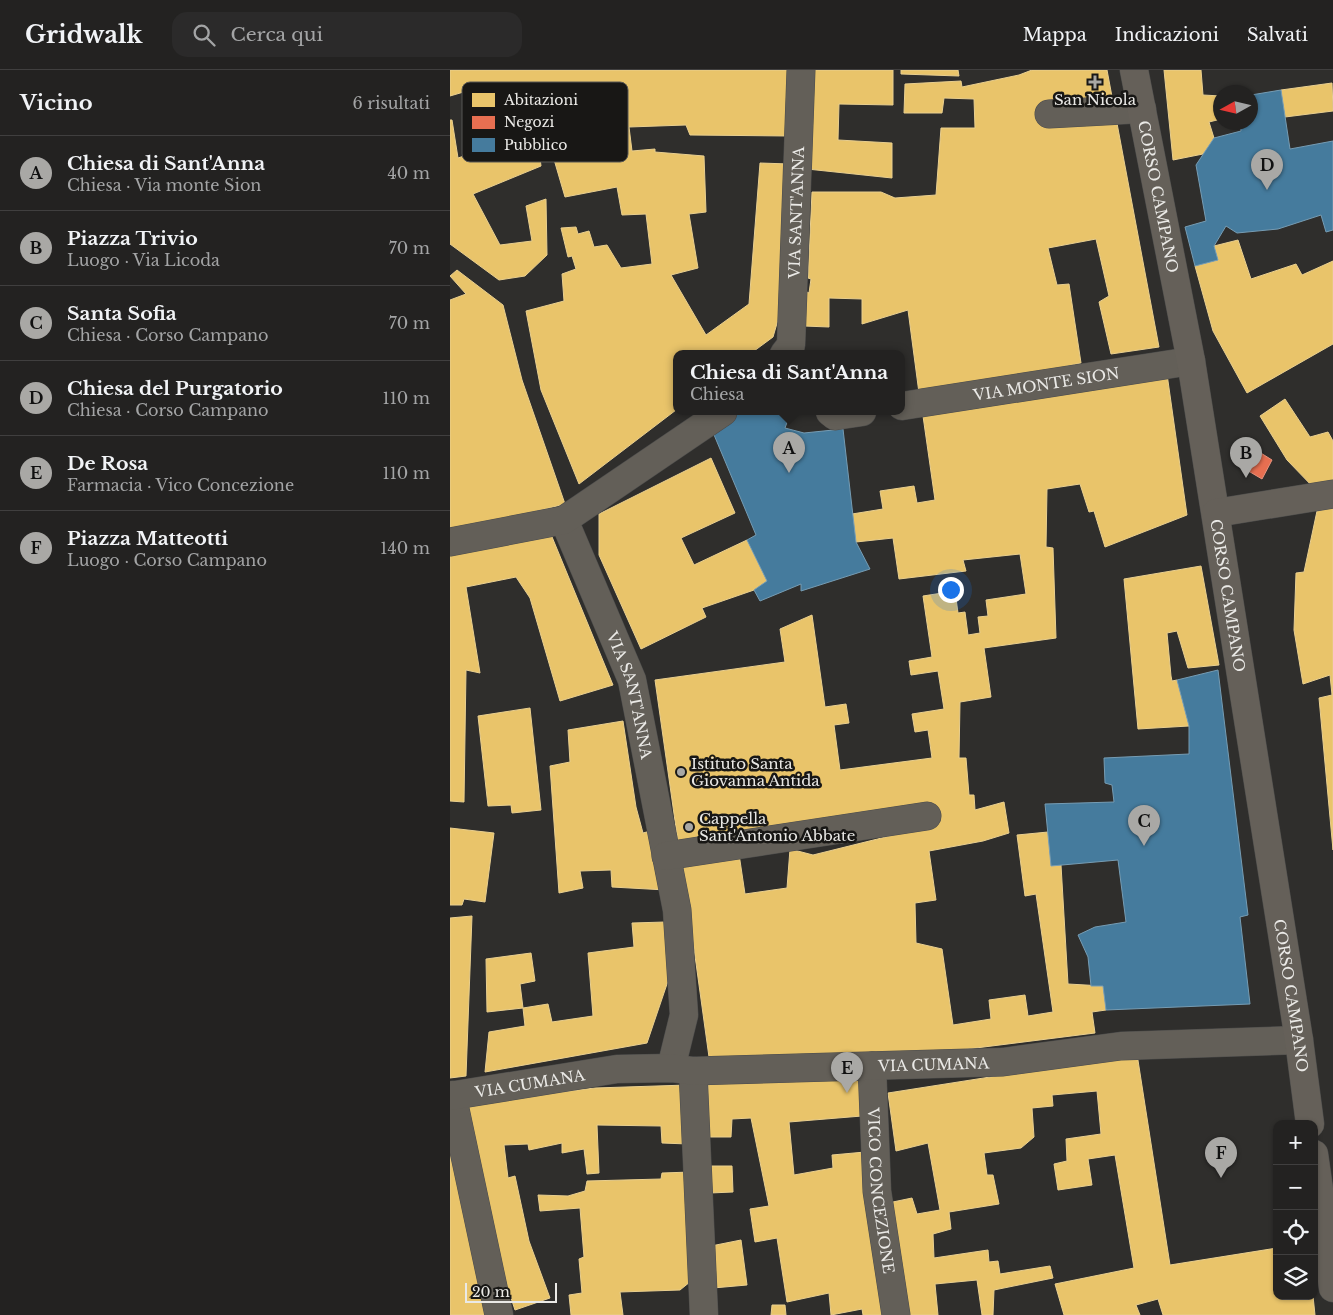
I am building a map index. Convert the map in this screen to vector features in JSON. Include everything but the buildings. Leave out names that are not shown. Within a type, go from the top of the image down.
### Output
[{"type":"main road","name":"CORSO CAMPANO","points":[[1134,70],[1192,362],[1299,1040],[1309,1120]]},
{"type":"main road","points":[[1216,512],[1321,496]]},
{"type":"main road","points":[[1316,1165],[1333,1288]]},
{"type":"street","name":"VIA SANT'ANNA","points":[[787,350],[791,344],[801,70]]},
{"type":"street","points":[[1049,114],[1142,110]]},
{"type":"street","name":"VIA MONTE SION","points":[[905,406],[1192,362]]},
{"type":"street","points":[[450,542],[564,520],[719,415]]},
{"type":"street","name":"VIA SANT'ANNA","points":[[564,520],[632,680],[677,910],[684,1015],[682,1069],[704,1315]]},
{"type":"street","points":[[666,856],[927,816]]},
{"type":"street","name":"VIA CUMANA","points":[[451,1095],[617,1069],[872,1066],[1003,1062],[1121,1046],[1299,1040]]},
{"type":"street","name":"VICO CONCEZIONE","points":[[872,1066],[877,1191],[896,1315]]},
{"type":"street","points":[[451,1095],[499,1315]]},
{"type":"place","name":"San Nicola","points":[[1095,82]]},
{"type":"place","name":"Chiesa del Purgatorio","points":[[1267,190]]},
{"type":"place","name":"Chiesa di Sant'Anna","points":[[789,473]]},
{"type":"place","name":"Piazza Trivio","points":[[1246,478]]},
{"type":"place","name":"Istituto Santa Giovanna Antida","points":[[681,772]]},
{"type":"place","name":"Cappella Sant'Antonio Abbate","points":[[689,827]]},
{"type":"place","name":"Santa Sofia","points":[[1144,846]]},
{"type":"place","name":"De Rosa","points":[[847,1093]]},
{"type":"place","name":"Piazza Matteotti","points":[[1221,1178]]}]
